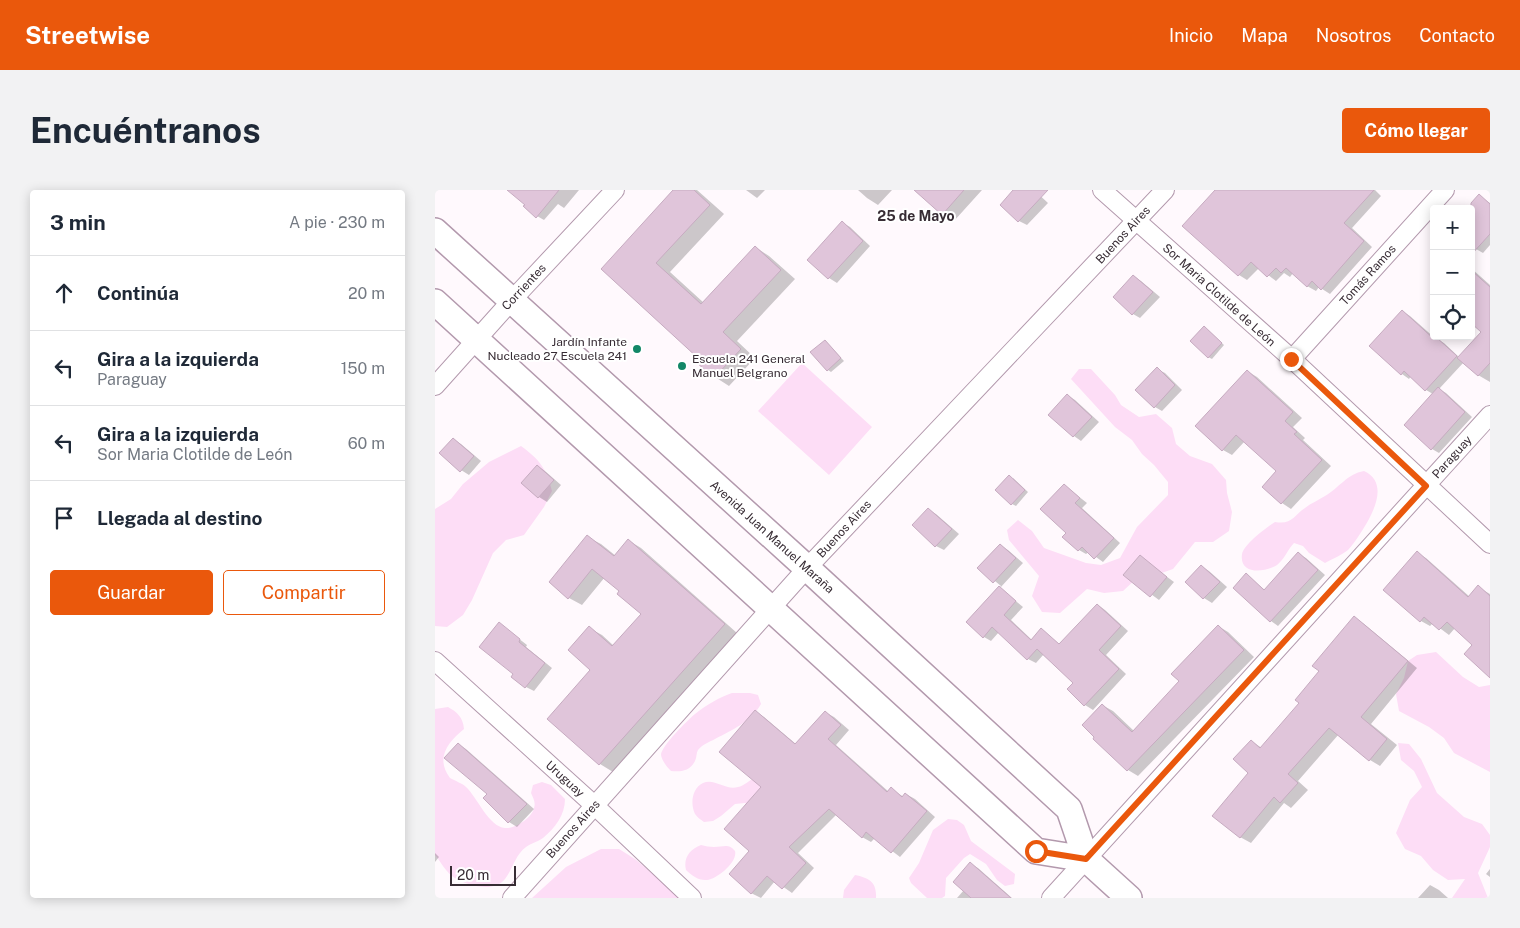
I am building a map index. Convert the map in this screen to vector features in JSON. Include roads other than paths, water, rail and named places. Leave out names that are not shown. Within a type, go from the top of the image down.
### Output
[{"type":"street","name":"Corrientes","points":[[435,386],[615,190]]},
{"type":"street","name":"Sor Maria Clotilde de León","points":[[1102,190],[1291,359],[1490,544]]},
{"type":"street","name":"Buenos Aires","points":[[512,898],[807,568],[1165,190]]},
{"type":"street","name":"Tomás Ramos","points":[[1291,359],[1445,190]]},
{"type":"street","name":"Avenida Juan Manuel Maraña","points":[[435,231],[807,568],[1069,809],[1086,859],[1129,898]]},
{"type":"street","points":[[435,302],[1036,851],[1086,859]]},
{"type":"street","name":"Paraguay","points":[[1051,898],[1490,415]]},
{"type":"street","name":"Uruguay","points":[[435,661],[594,805],[693,898]]},
{"type":"place","name":"Jardín Infante Nucleado 27 Escuela 241","points":[[637,349]]},
{"type":"place","name":"Escuela 241 General Manuel Belgrano","points":[[682,366]]},
{"type":"district","name":"25 de Mayo","points":[[916,216]]}]
